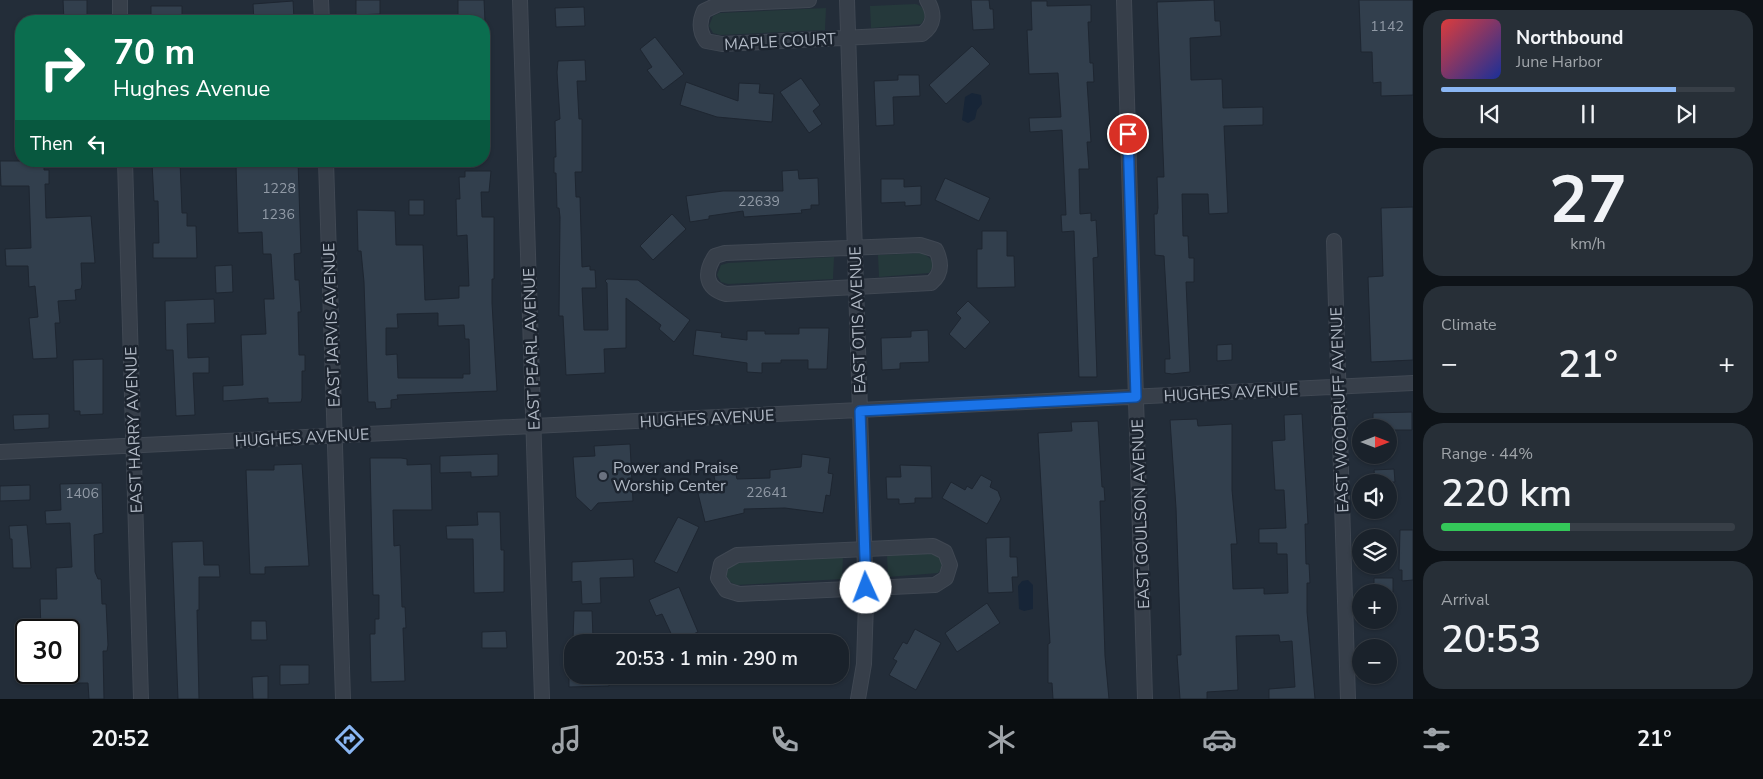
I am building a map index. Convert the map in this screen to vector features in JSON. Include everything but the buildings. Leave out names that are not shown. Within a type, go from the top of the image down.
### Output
[{"type":"street","points":[[120,0],[120,15]]},
{"type":"street","points":[[321,0],[322,15]]},
{"type":"street","name":"EAST PEARL AVENUE","points":[[520,0],[542,699]]},
{"type":"street","name":"MAPLE COURT","points":[[809,0],[719,4],[704,11],[700,20],[700,29],[706,41],[722,44],[922,34],[929,29],[933,18],[932,7],[927,0]]},
{"type":"street","name":"EAST OTIS AVENUE","points":[[846,0],[866,588],[865,640],[858,699]]},
{"type":"street","name":"EAST GOULSON AVENUE","points":[[1124,0],[1145,699]]},
{"type":"street","name":"EAST HARRY AVENUE","points":[[125,167],[141,699]]},
{"type":"street","name":"EAST JARVIS AVENUE","points":[[326,167],[343,699]]},
{"type":"street","name":"EAST WOODRUFF AVENUE","points":[[1334,241],[1348,699]]},
{"type":"street","points":[[920,245],[936,250],[941,268],[938,278],[931,283],[856,288],[726,294],[717,291],[709,285],[706,277],[709,265],[715,256],[725,253],[920,245]]},
{"type":"street","name":"HUGHES AVENUE","points":[[0,452],[1413,384]]},
{"type":"street","points":[[933,546],[945,552],[950,565],[946,578],[935,585],[866,588],[739,594],[726,590],[718,578],[721,564],[726,559],[737,555],[933,546]]},
{"type":"green space","points":[[915,4],[923,9],[925,15],[921,24],[871,28],[870,6]]},
{"type":"green space","points":[[826,8],[825,30],[720,35],[713,33],[709,26],[713,16],[720,13]]},
{"type":"green space","points":[[923,253],[932,260],[933,267],[929,273],[879,277],[878,255]]},
{"type":"green space","points":[[834,257],[833,279],[728,284],[721,282],[717,275],[721,265],[728,263]]},
{"type":"green space","points":[[932,553],[940,558],[942,564],[938,573],[888,577],[887,555]]},
{"type":"green space","points":[[843,557],[842,579],[737,585],[730,582],[726,575],[728,568],[737,563]]},
{"type":"water","points":[[972,93],[981,95],[982,104],[977,110],[975,119],[968,123],[962,120],[965,97]]},
{"type":"water","points":[[1028,580],[1033,585],[1033,609],[1024,611],[1019,609],[1018,586],[1022,581]]},
{"type":"place","name":"Power and Praise Worship Center","points":[[603,476]]},
{"type":"route","points":[[866,588],[860,411],[1136,397],[1128,134]]}]
